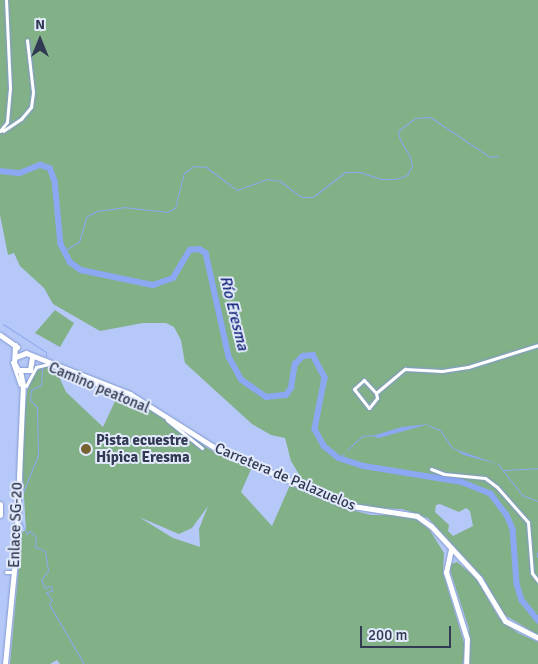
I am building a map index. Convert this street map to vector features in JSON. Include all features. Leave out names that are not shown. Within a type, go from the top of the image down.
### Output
[{"type":"highway","points":[[0,505],[0,515]]},
{"type":"street","points":[[0,132],[7,122],[10,88],[6,0]]},
{"type":"street","points":[[0,132],[22,119],[31,107],[33,92],[27,40]]},
{"type":"street","points":[[0,337],[32,358],[33,365]]},
{"type":"street","points":[[0,337],[13,348],[12,366],[23,385]]},
{"type":"street","points":[[376,393],[405,369],[442,371],[468,367],[538,345]]},
{"type":"street","points":[[15,346],[16,356],[14,365],[20,371],[29,371],[33,365],[43,360]]},
{"type":"street","points":[[16,356],[22,353]]},
{"type":"street","name":"Carretera de Palazuelos","points":[[32,358],[43,360],[135,397],[210,446],[306,488],[355,508],[408,513],[426,522],[441,538]]},
{"type":"street","name":"Camino peatonal","points":[[23,385],[36,367],[49,364],[146,406],[202,448]]},
{"type":"street","name":"Enlace SG-20","points":[[5,664],[15,572],[23,385],[20,371]]},
{"type":"street","name":"Enlace SG-20","points":[[23,385],[29,371]]},
{"type":"street","points":[[364,380],[376,393],[377,398],[369,408],[354,389],[364,380]]},
{"type":"street","points":[[431,469],[444,474],[477,476],[497,487],[528,522],[532,573],[538,581]]},
{"type":"street","points":[[441,538],[483,584],[505,621],[538,638]]},
{"type":"street","points":[[441,538],[467,640],[466,664]]},
{"type":"street","points":[[447,562],[451,550]]},
{"type":"street","points":[[447,562],[459,558]]},
{"type":"street","points":[[6,572],[15,572]]},
{"type":"green space","points":[[0,0],[538,0],[538,635],[503,614],[484,579],[428,518],[402,509],[363,508],[303,481],[291,461],[285,438],[271,435],[252,424],[185,363],[181,340],[174,327],[166,323],[143,323],[100,331],[53,304],[44,288],[20,266],[14,253],[8,255],[0,215]],"holes":[[[440,504],[459,512],[466,508],[470,511],[473,526],[453,536],[448,531],[449,525],[435,512],[436,505]]]},
{"type":"green space","points":[[55,310],[74,323],[60,347],[35,333]]},
{"type":"green space","points":[[46,366],[56,370],[66,392],[103,427],[118,395],[154,411],[212,451],[252,467],[241,492],[272,526],[290,485],[348,509],[371,515],[405,515],[417,520],[429,529],[444,553],[443,573],[465,646],[463,664],[60,664],[57,660],[50,664],[10,664],[22,532],[26,530],[21,446],[27,391],[36,371]],"holes":[[[208,506],[199,529],[200,547],[173,538],[139,517],[179,534],[192,528]]]},
{"type":"green space","points":[[457,562],[476,578],[499,618],[518,633],[538,642],[538,664],[469,664],[469,629],[450,570],[451,564]]},
{"type":"water","points":[[429,424],[379,438],[372,436],[402,427]]},
{"type":"water","points":[[451,447],[460,451],[501,465],[464,455]]},
{"type":"waterway","points":[[65,250],[79,242],[86,217],[97,211],[124,207],[167,212],[175,208],[184,173],[194,166],[206,167],[237,190],[268,179],[280,181],[301,197],[313,197],[345,172],[360,172],[380,179],[396,179],[407,175],[412,166],[398,131],[415,118],[430,117],[490,157],[498,156]]},
{"type":"waterway","name":"Río Eresma","points":[[0,171],[20,173],[40,165],[50,168],[55,181],[61,244],[70,262],[81,270],[153,285],[173,278],[190,250],[199,249],[206,253],[229,357],[242,380],[266,397],[286,395],[291,388],[295,364],[303,356],[313,355],[325,378],[315,429],[324,446],[339,458],[364,466],[462,482],[491,494],[507,515],[513,529],[517,584],[522,600],[538,620]]},
{"type":"waterway","points":[[3,324],[46,352],[46,356]]},
{"type":"waterway","points":[[42,368],[41,385],[31,390],[30,400],[37,407],[38,455],[21,497],[21,522],[27,534],[30,531],[36,537],[35,547],[45,551],[48,571],[41,580],[45,588],[51,586],[52,591],[46,592],[52,600],[49,604],[84,664]]},
{"type":"waterway","points":[[428,425],[440,430],[452,448]]},
{"type":"waterway","points":[[347,450],[362,436],[373,435]]},
{"type":"waterway","name":"Río Eresma","points":[[339,458],[344,453]]},
{"type":"waterway","points":[[498,464],[522,495],[538,501]]},
{"type":"waterway","points":[[504,470],[538,468]]},
{"type":"place","name":"Pista ecuestre Hípica Eresma","points":[[86,449]]}]
